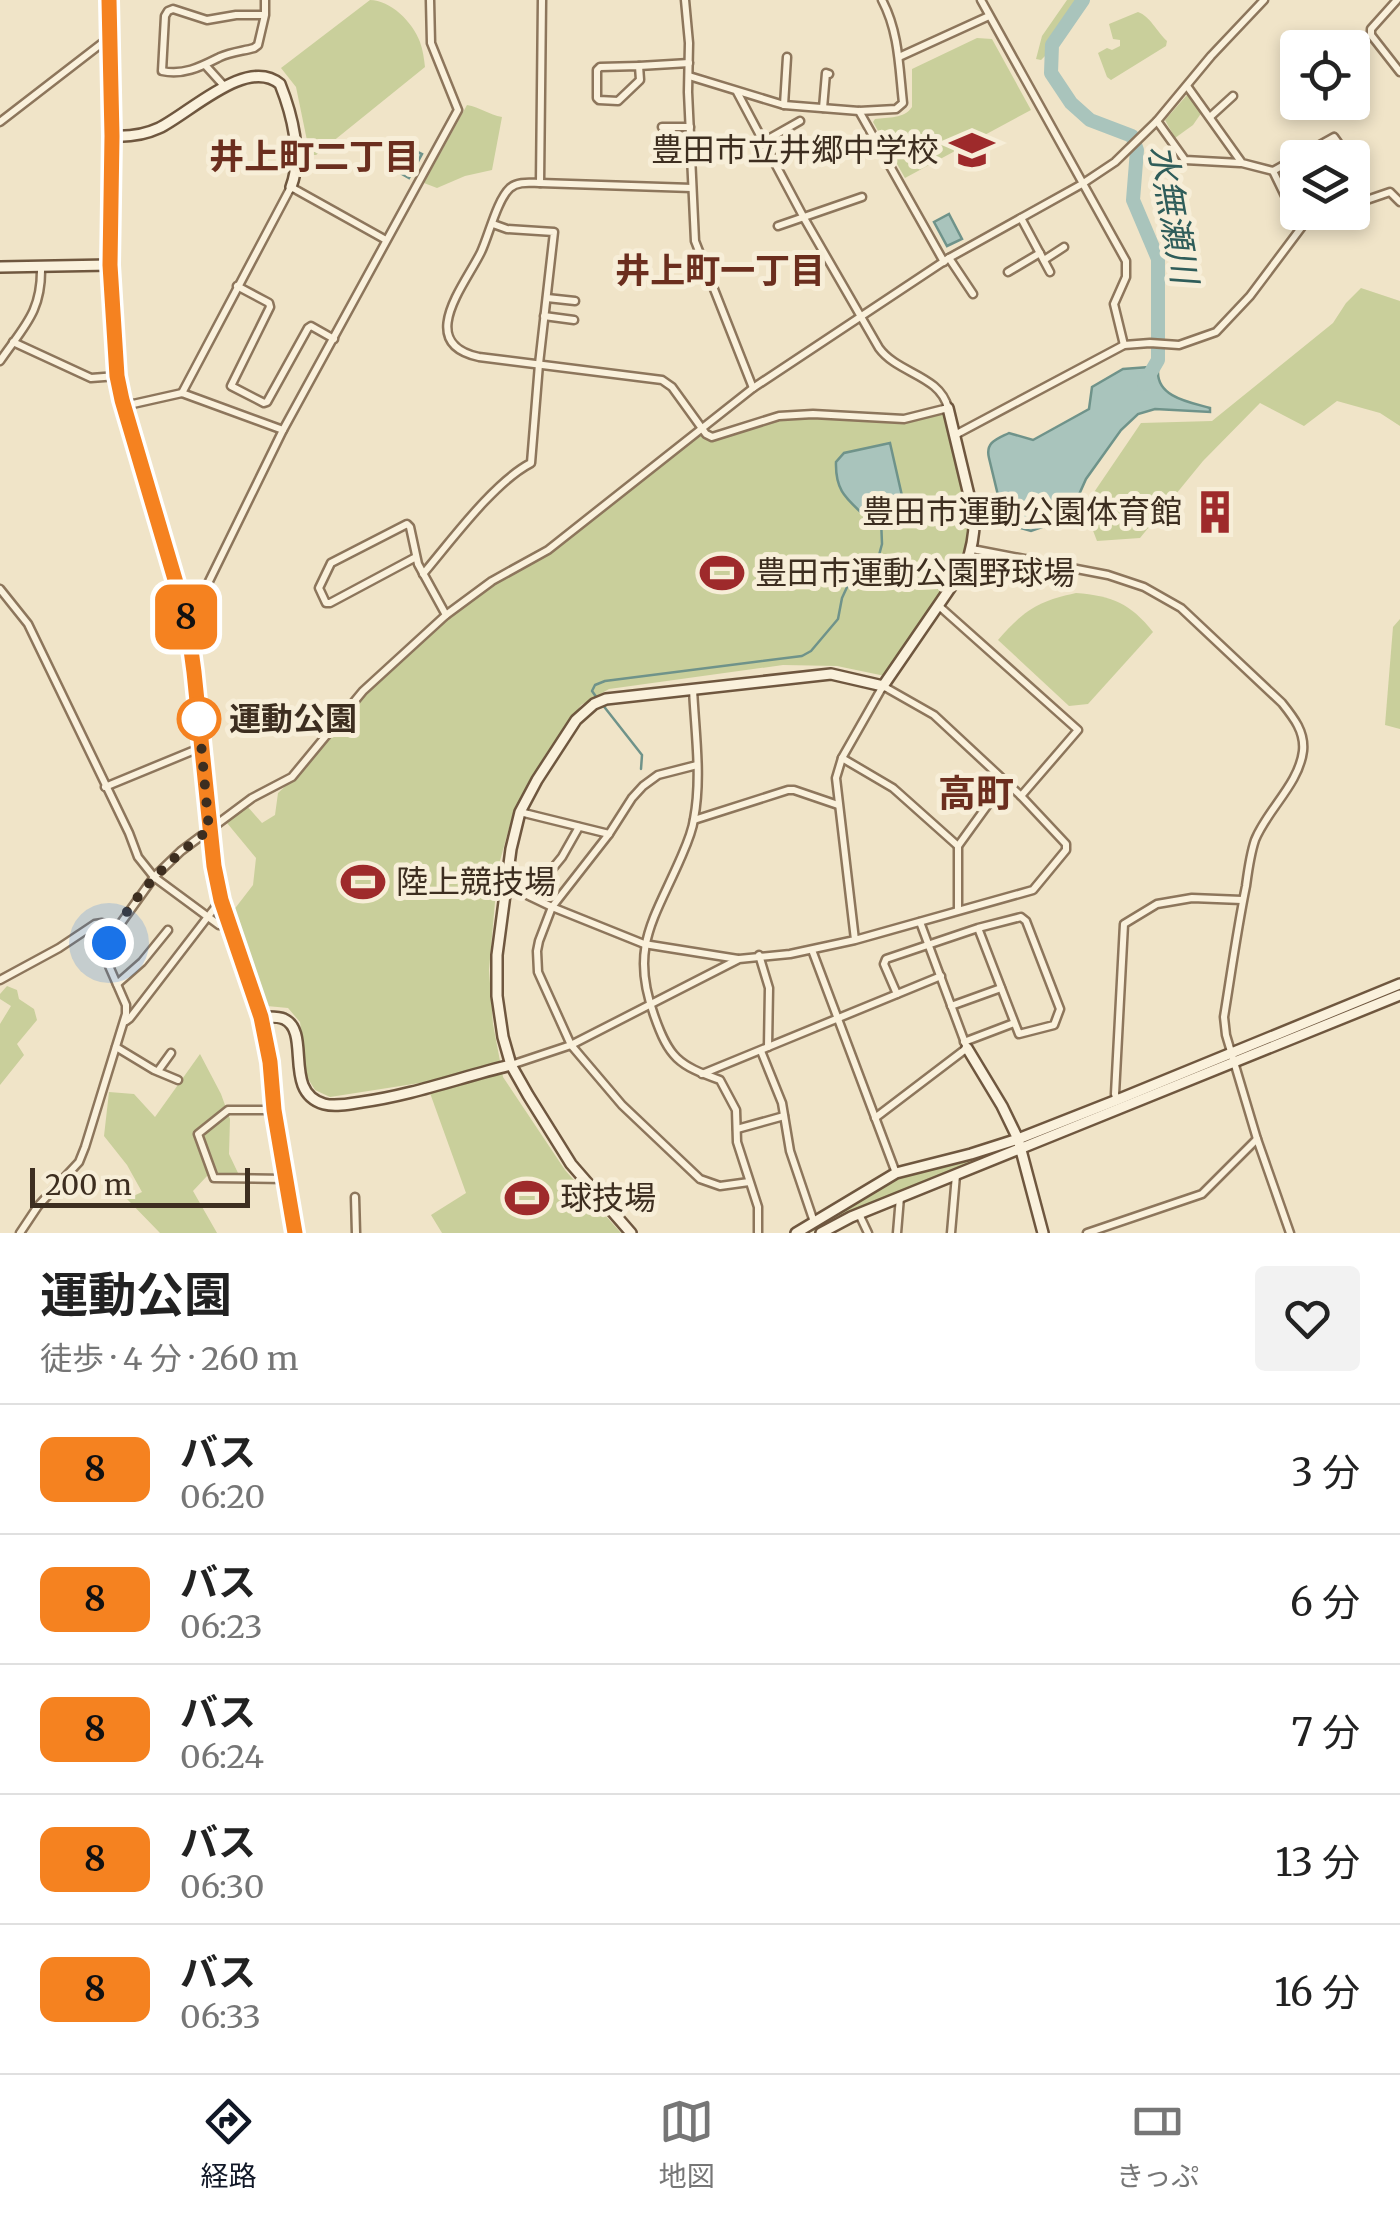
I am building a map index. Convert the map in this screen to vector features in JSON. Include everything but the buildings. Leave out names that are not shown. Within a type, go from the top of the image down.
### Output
[{"type":"street","points":[[109,0],[110,265],[117,376],[187,620],[209,830],[221,900],[261,1017],[295,1233]]},
{"type":"street","points":[[265,0],[265,15],[258,46],[206,66],[169,74],[162,71],[168,11],[174,9],[208,20],[265,15]]},
{"type":"street","points":[[187,620],[282,430],[458,110],[432,43],[430,0]]},
{"type":"street","points":[[540,183],[542,0]]},
{"type":"street","points":[[686,0],[695,241],[753,388]]},
{"type":"street","points":[[689,76],[784,106],[859,111],[900,107],[903,103],[892,21],[882,0]]},
{"type":"street","points":[[981,0],[1126,261],[1127,272],[1114,304],[1124,345]]},
{"type":"street","points":[[20,1233],[38,1206],[79,1162],[125,1020],[126,1005],[107,959],[109,943],[154,876],[252,798],[292,776],[362,691],[446,615],[492,580],[548,550],[753,388],[947,260],[1115,162],[1157,121],[1264,0]]},
{"type":"street","points":[[1398,0],[1371,29],[1371,35],[1400,72]]},
{"type":"street","points":[[898,57],[989,16]]},
{"type":"street","points":[[0,122],[110,37]]},
{"type":"street","points":[[784,106],[787,57]]},
{"type":"street","points":[[639,66],[640,80],[618,101],[597,98],[600,66],[689,63]]},
{"type":"street","points":[[206,66],[225,87]]},
{"type":"street","points":[[822,108],[826,73],[830,74]]},
{"type":"street","points":[[112,136],[127,137],[155,130],[225,87],[255,75],[264,75],[280,84],[290,115],[297,166],[291,187],[182,393]]},
{"type":"street","points":[[1187,86],[1242,163]]},
{"type":"street","points":[[737,92],[860,319],[885,356],[944,395],[974,516],[975,532],[966,564],[883,686],[842,758],[836,778],[855,940]]},
{"type":"street","points":[[1210,117],[1233,96]]},
{"type":"street","points":[[859,111],[947,260],[973,294]]},
{"type":"street","points":[[1157,121],[1185,160],[1242,163],[1273,171],[1280,167]]},
{"type":"street","points":[[763,142],[800,122]]},
{"type":"street","points":[[662,128],[690,127]]},
{"type":"street","points":[[1273,171],[1280,185]]},
{"type":"street","points":[[692,188],[540,183],[512,187],[448,315],[453,343],[465,354],[662,380],[712,437],[779,416],[904,419],[948,408]]},
{"type":"street","points":[[291,187],[386,240]]},
{"type":"street","points":[[1370,199],[1390,192],[1400,202]]},
{"type":"street","points":[[778,226],[862,196]]},
{"type":"street","points":[[1021,218],[1050,272]]},
{"type":"street","points":[[422,574],[501,484],[530,462],[554,232],[493,224]]},
{"type":"street","points":[[954,435],[1124,345],[1172,344],[1199,340],[1216,332],[1250,296],[1300,230]]},
{"type":"street","points":[[1008,272],[1064,247]]},
{"type":"street","points":[[0,267],[110,265]]},
{"type":"street","points":[[0,362],[37,306],[42,288],[40,266]]},
{"type":"street","points":[[237,286],[270,307],[231,386],[267,402],[308,328],[311,326],[334,340]]},
{"type":"street","points":[[546,298],[575,301]]},
{"type":"street","points":[[544,316],[574,320]]},
{"type":"street","points":[[13,342],[91,378],[117,376]]},
{"type":"street","points":[[122,400],[134,404],[182,393],[282,430]]},
{"type":"street","points":[[416,557],[330,604],[319,588],[331,563],[406,524],[422,574],[446,615]]},
{"type":"street","points":[[972,549],[1108,575],[1144,587],[1181,608],[1295,719],[1304,739],[1302,758],[1254,845],[1224,1017],[1257,1138],[1290,1233]]},
{"type":"street","points":[[0,590],[28,624],[138,857],[154,876],[219,926],[230,926]]},
{"type":"street","points":[[939,606],[1078,730],[1021,796]]},
{"type":"street","points":[[261,1017],[282,1018],[292,1028],[301,1080],[310,1096],[326,1104],[395,1097],[511,1065],[571,1046],[739,959],[790,954],[855,940],[1033,890],[1066,850],[1066,844],[1005,780],[934,715],[883,686],[832,674],[616,698],[594,704],[576,720],[538,780],[520,812],[506,885],[496,996],[503,1038],[511,1065],[571,1164],[631,1233]]},
{"type":"street","points":[[693,689],[698,782],[694,820],[644,944],[643,974],[661,1036],[672,1054],[685,1066],[718,1079],[736,1110],[739,1152],[758,1207],[758,1233]]},
{"type":"street","points":[[105,786],[202,748]]},
{"type":"street","points":[[842,758],[894,788],[958,846]]},
{"type":"street","points":[[696,765],[665,772],[632,798],[552,907],[539,941],[538,972],[571,1046],[622,1105],[704,1182],[720,1186],[749,1182]]},
{"type":"street","points":[[958,910],[958,846],[1005,780]]},
{"type":"street","points":[[694,820],[788,790],[838,806]]},
{"type":"street","points":[[520,812],[609,834]]},
{"type":"street","points":[[530,896],[562,857],[580,827]]},
{"type":"street","points":[[506,885],[644,944],[739,959]]},
{"type":"street","points":[[1118,1100],[1115,1094],[1124,924],[1157,904],[1192,898],[1242,900]]},
{"type":"street","points":[[125,1020],[221,900]]},
{"type":"street","points":[[897,994],[884,961],[928,944],[978,928],[1018,916],[1026,922],[1060,1009],[1054,1025],[1019,1034],[978,928]]},
{"type":"street","points":[[920,922],[966,1045],[1019,1143],[1043,1233]]},
{"type":"street","points":[[0,980],[95,924],[116,930]]},
{"type":"street","points":[[118,984],[168,930]]},
{"type":"street","points":[[812,950],[896,1173]]},
{"type":"street","points":[[759,955],[769,988],[764,1049],[782,1103],[791,1156],[814,1222]]},
{"type":"street","points":[[701,1074],[940,976]]},
{"type":"street","points":[[796,1233],[896,1173],[1019,1143],[1233,1058],[1400,984]]},
{"type":"street","points":[[950,1006],[1001,988]]},
{"type":"street","points":[[821,1233],[1118,1100],[1400,995]]},
{"type":"street","points":[[874,1118],[966,1045],[1014,1023]]},
{"type":"street","points":[[116,1047],[178,1080]]},
{"type":"street","points":[[158,1072],[171,1054]]},
{"type":"street","points":[[274,1110],[228,1110],[198,1134],[214,1178],[286,1180]]},
{"type":"street","points":[[737,1129],[784,1116]]},
{"type":"street","points":[[1087,1233],[1202,1194],[1257,1138]]},
{"type":"street","points":[[951,1233],[956,1174]]},
{"type":"street","points":[[896,1233],[900,1196]]},
{"type":"street","points":[[355,1197],[356,1233]]},
{"type":"street","points":[[859,1214],[868,1233]]},
{"type":"green space","points":[[370,0],[393,8],[406,20],[417,34],[425,67],[316,155],[310,155],[296,87],[281,68]]},
{"type":"green space","points":[[1067,0],[1081,0],[1055,35],[1047,54],[1036,59],[1042,36]]},
{"type":"green space","points":[[1138,12],[1167,41],[1166,46],[1111,80],[1098,53],[1120,46],[1120,40],[1113,39],[1109,24]]},
{"type":"green space","points":[[977,38],[992,39],[1031,110],[905,178],[873,122],[900,116],[912,107],[912,69]]},
{"type":"green space","points":[[1187,95],[1202,112],[1193,125],[1175,138],[1165,120]]},
{"type":"green space","points":[[467,105],[502,117],[492,170],[437,188],[424,183]]},
{"type":"green space","points":[[1361,288],[1400,301],[1400,426],[1380,413],[1337,401],[1304,426],[1260,403],[1203,461],[1140,538],[1097,541],[1084,507],[1141,423],[1212,421],[1333,323]]},
{"type":"green space","points":[[947,414],[971,524],[964,559],[885,676],[837,666],[783,665],[609,689],[581,705],[545,755],[514,810],[498,868],[489,970],[493,1024],[503,1077],[565,1170],[621,1233],[442,1233],[431,1215],[466,1193],[426,1082],[330,1097],[315,1090],[307,1077],[300,1022],[288,1008],[267,1006],[233,911],[253,885],[256,858],[227,823],[247,806],[262,823],[275,815],[278,793],[305,768],[366,693],[450,614],[500,580],[553,552],[700,433],[708,439],[785,417]]},
{"type":"green space","points":[[1076,593],[1119,603],[1153,632],[1088,704],[1069,706],[998,640],[1032,609]]},
{"type":"green space","points":[[1400,619],[1400,729],[1385,725],[1393,627]]},
{"type":"green space","points":[[7,986],[17,990],[19,999],[34,1009],[37,1020],[17,1044],[24,1055],[0,1085],[0,1024],[11,1006],[0,999],[0,994]]},
{"type":"green space","points":[[200,1054],[230,1119],[229,1154],[238,1173],[207,1176],[193,1191],[217,1233],[160,1233],[127,1199],[142,1192],[104,1136],[109,1092],[134,1094],[155,1117]]},
{"type":"green space","points":[[1004,1149],[1005,1152],[803,1233],[893,1180]]},
{"type":"water","points":[[408,147],[422,154],[409,178],[395,170]]},
{"type":"water","points":[[949,214],[962,239],[947,246],[934,222]]},
{"type":"water","points":[[1149,367],[1158,371],[1168,393],[1210,408],[1210,412],[1155,409],[1138,414],[1121,430],[1066,513],[1031,531],[1010,525],[1003,516],[988,453],[990,445],[1009,433],[1033,440],[1089,409],[1092,387],[1123,369]]},
{"type":"water","points":[[890,443],[905,509],[895,516],[870,521],[841,489],[836,462],[844,453]]},
{"type":"waterway","name":"水無瀬川","points":[[1083,0],[1052,45],[1051,73],[1071,103],[1090,120],[1132,136],[1137,150],[1133,200],[1158,259],[1158,360],[1144,384]]},
{"type":"waterway","points":[[597,698],[592,691],[605,681],[802,656],[811,651],[838,619],[848,585],[878,559],[881,519]]},
{"type":"waterway","points":[[602,704],[642,755],[641,769]]},
{"type":"bus line","name":"8","points":[[109,0],[110,265],[117,376],[187,620],[214,866],[221,900],[261,1017],[295,1233]]},
{"type":"place","name":"豊田市立井郷中学校","points":[[972,150]]},
{"type":"place","name":"豊田市運動公園体育館","points":[[1215,512]]},
{"type":"place","name":"豊田市運動公園野球場","points":[[722,573]]},
{"type":"place","name":"運動公園","points":[[199,719]]},
{"type":"place","name":"陸上競技場","points":[[363,882]]},
{"type":"place","name":"球技場","points":[[527,1198]]},
{"type":"district","name":"井上町二丁目","points":[[314,157]]},
{"type":"district","name":"井上町一丁目","points":[[720,271]]},
{"type":"district","name":"高町","points":[[976,794]]},
{"type":"route","points":[[109,943],[154,876],[209,830],[198,710],[199,719]]}]
